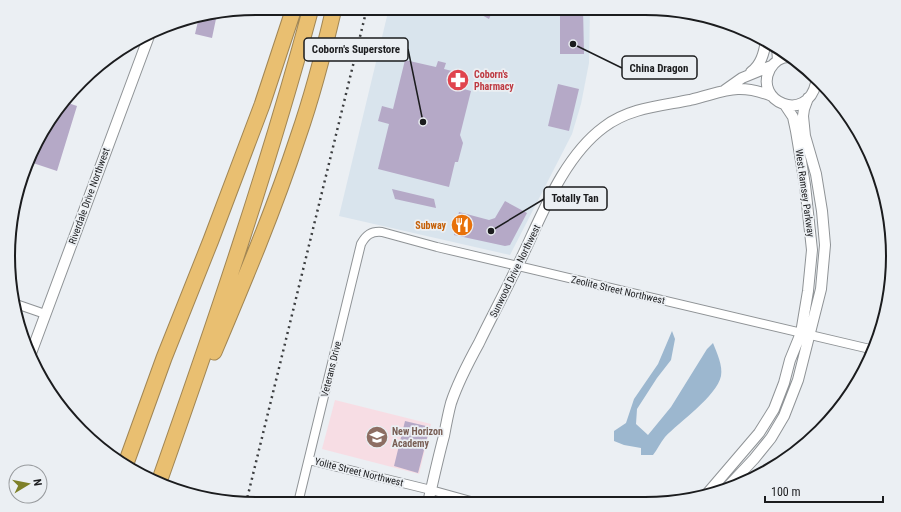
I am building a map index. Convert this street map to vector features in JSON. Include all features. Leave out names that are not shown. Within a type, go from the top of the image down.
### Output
[{"type":"highway","points":[[242,159],[286,15]]},
{"type":"highway","points":[[128,460],[164,358],[262,105],[292,15]]},
{"type":"highway","points":[[161,477],[183,416],[254,202],[286,98],[309,15]]},
{"type":"highway","points":[[183,416],[215,348],[298,139],[315,83],[332,15]]},
{"type":"street","name":"Riverdale Drive Northwest","points":[[33,348],[147,41]]},
{"type":"street","points":[[724,90],[755,70],[759,64],[765,47]]},
{"type":"street","points":[[776,54],[775,63],[768,73],[767,81],[768,89],[772,96],[785,105],[790,106],[800,104],[808,98]]},
{"type":"street","points":[[742,78],[783,59]]},
{"type":"street","name":"West Ramsey Parkway","points":[[712,487],[759,432],[774,409],[784,383],[790,360],[805,334],[821,289],[825,245],[822,211],[816,174],[805,136],[802,116],[808,98],[815,86]]},
{"type":"street","points":[[724,90],[742,88],[751,89],[772,96]]},
{"type":"street","name":"Sunwood Drive Northwest","points":[[430,497],[451,405],[459,380],[566,169],[581,148],[605,126],[633,112],[706,96],[724,90]]},
{"type":"street","name":"West Ramsey Parkway","points":[[734,480],[771,438],[784,416],[798,380],[805,334],[812,250],[806,192],[796,132],[793,117],[785,105]]},
{"type":"street","name":"Zeolite Street Northwest","points":[[367,235],[373,232],[382,232],[518,266],[868,348]]},
{"type":"street","name":"Veterans Drive","points":[[300,497],[362,244],[367,235]]},
{"type":"street","points":[[20,306],[46,314]]},
{"type":"street","name":"Yolite Street Northwest","points":[[309,460],[454,497]]},
{"type":"shaded area","points":[[387,15],[590,15],[589,63],[581,104],[572,134],[510,255],[339,216]]},
{"type":"shaded area","name":"New Horizon Academy","points":[[335,400],[431,424],[419,474],[322,449]]},
{"type":"water","points":[[672,331],[675,339],[671,360],[657,378],[637,409],[636,424],[648,435],[671,407],[707,349],[713,343],[718,355],[721,376],[713,392],[665,437],[653,455],[641,455],[641,448],[624,445],[614,441],[614,431],[626,423],[634,399],[658,364]]},
{"type":"building","points":[[482,15],[491,15],[489,19]]},
{"type":"building","points":[[560,15],[583,15],[584,54],[560,54]]},
{"type":"building","points":[[216,19],[212,38],[195,34],[198,22]]},
{"type":"building","points":[[405,60],[436,67],[438,61],[446,63],[444,69],[468,75],[464,89],[471,91],[460,135],[463,143],[458,162],[455,162],[449,187],[378,169],[389,124],[378,121],[382,106],[393,109]]},
{"type":"building","points":[[558,84],[579,89],[569,131],[548,126]]},
{"type":"building","points":[[70,104],[77,106],[57,171],[33,163],[47,135]]},
{"type":"building","points":[[392,189],[434,199],[436,208],[395,199]]},
{"type":"building","points":[[505,201],[527,213],[510,245],[505,246],[454,235],[459,212],[489,220],[495,218]]},
{"type":"building","points":[[405,421],[430,427],[418,473],[394,466]]},
{"type":"railway","points":[[248,496],[365,15]]},
{"type":"place","name":"China Dragon","points":[[573,44]]},
{"type":"place","name":"Coborn's Pharmacy","points":[[458,80]]},
{"type":"place","name":"Coborn's Superstore","points":[[423,122]]},
{"type":"place","name":"Subway","points":[[462,225]]},
{"type":"place","name":"Totally Tan","points":[[491,231]]},
{"type":"place","name":"New Horizon Academy","points":[[377,437]]}]
